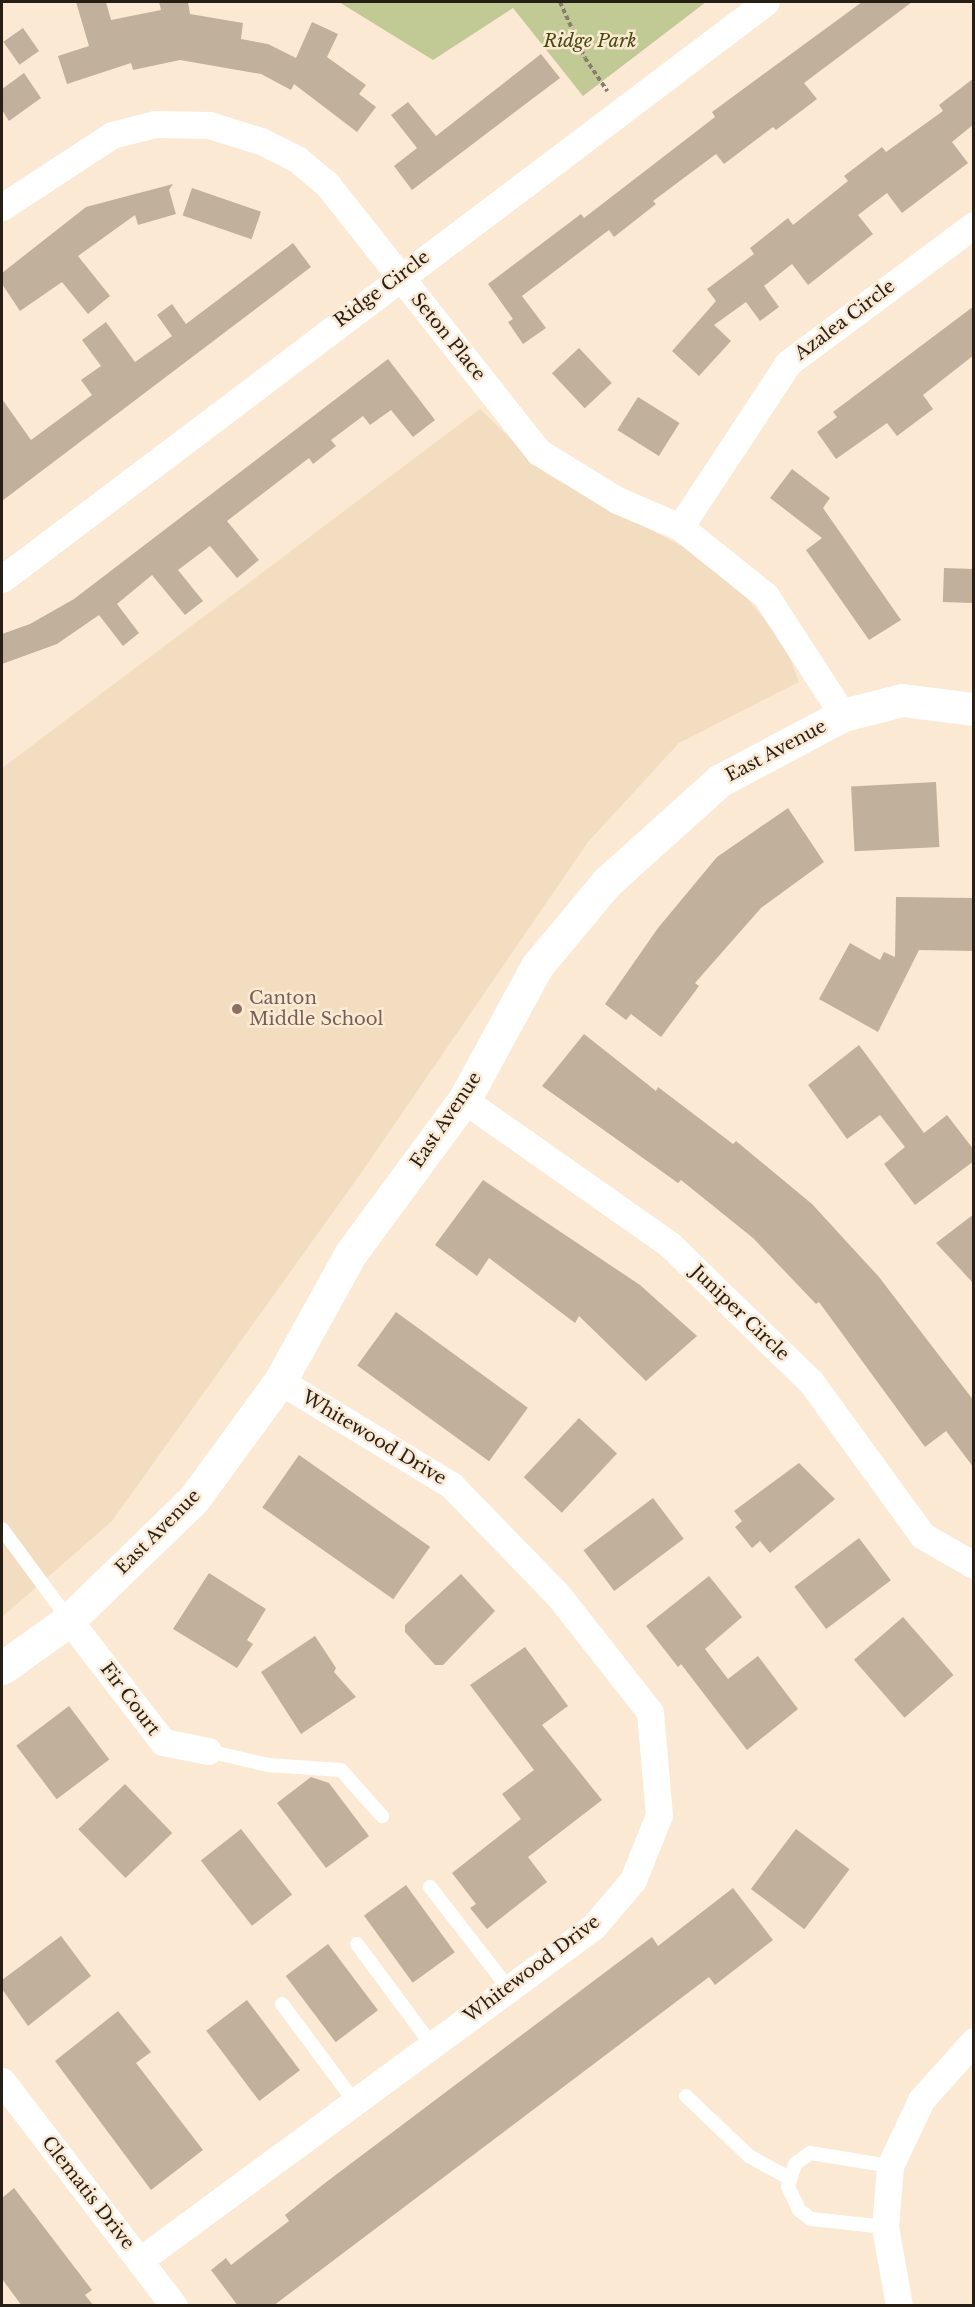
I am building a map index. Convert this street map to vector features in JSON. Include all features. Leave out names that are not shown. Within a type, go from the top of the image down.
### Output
[{"type":"street","name":"Ridge Circle","points":[[2,579],[399,276],[766,2]]},
{"type":"street","name":"Seton Place","points":[[2,207],[112,135],[155,124],[209,125],[261,141],[297,159],[327,184],[539,452],[617,500],[680,527],[766,596],[843,715]]},
{"type":"street","name":"Azalea Circle","points":[[680,527],[788,363],[974,225]]},
{"type":"street","name":"East Avenue","points":[[2,1668],[69,1620],[193,1500],[280,1381],[351,1253],[464,1100],[537,966],[607,882],[719,781],[843,715],[902,700],[974,709]]},
{"type":"street","name":"Juniper Circle","points":[[464,1100],[669,1244],[811,1382],[922,1536],[974,1565]]},
{"type":"street","name":"Whitewood Drive","points":[[140,2260],[594,1926],[633,1880],[659,1815],[650,1712],[557,1594],[451,1485],[280,1381]]},
{"type":"street","name":"Fir Court","points":[[69,1620],[163,1742],[208,1751]]},
{"type":"street","points":[[898,2306],[885,2227],[890,2166],[921,2100],[974,2041]]},
{"type":"street","name":"Clematis Drive","points":[[2,2081],[174,2306]]},
{"type":"lane","points":[[2,1529],[69,1620]]},
{"type":"lane","points":[[208,1751],[268,1765],[341,1770],[382,1816]]},
{"type":"lane","points":[[430,1887],[509,1989]]},
{"type":"lane","points":[[357,1944],[431,2044]]},
{"type":"lane","points":[[282,2004],[354,2101]]},
{"type":"lane","points":[[686,2096],[748,2156],[789,2178]]},
{"type":"lane","points":[[885,2227],[811,2219],[794,2204],[789,2178],[795,2163],[810,2153],[890,2166]]},
{"type":"path","points":[[560,2],[585,58],[621,112]]},
{"type":"shaded area","name":"Canton Middle School","points":[[480,409],[547,474],[689,550],[737,586],[784,643],[799,682],[679,743],[588,842],[359,1176],[112,1521],[2,1617],[2,768]]},
{"type":"green space","name":"Ridge Park","points":[[339,2],[706,2],[583,96],[513,8],[433,60]]},
{"type":"building","points":[[76,2],[106,2],[111,20],[161,10],[159,2],[188,2],[190,14],[243,23],[241,39],[268,44],[296,58],[312,22],[338,34],[327,57],[366,85],[359,94],[376,107],[357,132],[294,84],[291,90],[261,74],[180,60],[133,70],[131,63],[67,84],[58,56],[89,46]]},
{"type":"building","points":[[862,2],[912,2],[804,83],[817,99],[776,130],[773,127],[724,164],[716,154],[653,201],[656,204],[614,237],[609,230],[522,296],[546,328],[523,344],[508,322],[513,319],[488,284],[581,214],[584,218],[715,117],[712,112]]},
{"type":"building","points":[[23,28],[39,51],[19,65],[3,42]]},
{"type":"building","points":[[541,54],[560,78],[412,190],[394,166],[417,148],[391,115],[408,102],[436,136]]},
{"type":"building","points":[[24,73],[41,98],[9,121],[2,110],[2,89]]},
{"type":"building","points":[[974,78],[974,124],[952,142],[968,163],[902,213],[887,193],[858,215],[873,234],[808,285],[792,264],[764,286],[779,307],[760,321],[746,302],[714,325],[731,341],[699,376],[672,351],[716,301],[707,289],[754,254],[750,248],[788,218],[793,225],[848,181],[844,176],[882,147],[886,152],[943,111],[939,105]]},
{"type":"building","points":[[173,184],[169,190],[176,214],[138,225],[135,215],[78,256],[110,296],[88,314],[62,282],[20,311],[2,284],[2,273],[86,207]]},
{"type":"building","points":[[192,188],[261,212],[252,239],[183,215]]},
{"type":"building","points":[[293,243],[311,267],[2,501],[2,399],[31,440],[92,395],[81,380],[101,366],[82,340],[106,322],[135,362],[172,336],[157,315],[172,304],[186,324]]},
{"type":"building","points":[[974,306],[974,355],[923,395],[933,409],[897,436],[887,423],[836,459],[817,432],[837,417],[833,412]]},
{"type":"building","points":[[579,348],[612,383],[585,408],[552,373]]},
{"type":"building","points":[[388,359],[435,420],[413,437],[391,410],[370,425],[363,416],[331,440],[336,446],[313,464],[309,458],[227,521],[259,560],[237,578],[210,546],[178,570],[203,601],[185,615],[152,575],[117,604],[139,633],[123,646],[99,615],[57,644],[2,664],[2,634],[30,624],[74,599]]},
{"type":"building","points":[[638,397],[680,423],[659,456],[617,430]]},
{"type":"building","points":[[792,469],[830,498],[823,508],[901,620],[869,640],[806,550],[822,538],[770,498]]},
{"type":"building","points":[[944,568],[974,569],[973,603],[943,602]]},
{"type":"building","points":[[936,782],[939,847],[855,851],[851,786]]},
{"type":"building","points":[[788,808],[824,862],[761,908],[695,983],[699,986],[661,1037],[631,1014],[626,1020],[605,1004],[658,928],[717,857]]},
{"type":"building","points":[[896,897],[974,898],[974,951],[919,950],[878,1032],[819,999],[850,943],[880,960],[884,952],[895,957]]},
{"type":"building","points":[[584,1034],[656,1091],[658,1087],[733,1144],[736,1141],[812,1204],[879,1277],[974,1401],[974,1468],[946,1431],[925,1447],[819,1302],[816,1304],[753,1238],[681,1180],[678,1183],[542,1086]]},
{"type":"building","points":[[859,1045],[924,1133],[947,1115],[974,1150],[974,1161],[915,1205],[884,1164],[905,1147],[880,1115],[847,1139],[808,1085]]},
{"type":"building","points":[[483,1180],[640,1285],[697,1336],[646,1381],[579,1316],[575,1323],[489,1258],[477,1276],[435,1245]]},
{"type":"building","points":[[974,1214],[974,1284],[936,1243]]},
{"type":"building","points":[[396,1312],[528,1408],[489,1461],[357,1365]]},
{"type":"building","points":[[579,1418],[617,1453],[562,1513],[524,1477]]},
{"type":"building","points":[[299,1455],[430,1547],[393,1599],[262,1507]]},
{"type":"building","points":[[799,1463],[835,1499],[770,1553],[760,1541],[752,1548],[735,1527],[742,1521],[734,1511]]},
{"type":"building","points":[[653,1498],[684,1539],[614,1591],[584,1550]]},
{"type":"building","points":[[859,1538],[891,1580],[826,1629],[794,1587]]},
{"type":"building","points":[[209,1573],[266,1609],[247,1640],[253,1644],[237,1668],[173,1629]]},
{"type":"building","points":[[461,1574],[495,1611],[443,1665],[435,1665],[405,1632],[405,1625]]},
{"type":"building","points":[[709,1576],[742,1617],[705,1649],[728,1679],[758,1656],[798,1709],[747,1750],[681,1664],[678,1667],[646,1626]]},
{"type":"building","points":[[903,1617],[954,1675],[904,1718],[854,1660]]},
{"type":"building","points":[[315,1636],[336,1668],[334,1672],[356,1697],[301,1734],[261,1672]]},
{"type":"building","points":[[525,1647],[568,1706],[542,1725],[602,1800],[528,1857],[547,1882],[487,1929],[470,1908],[476,1904],[452,1873],[521,1819],[502,1794],[534,1770],[470,1685]]},
{"type":"building","points":[[69,1706],[109,1760],[57,1799],[16,1746]]},
{"type":"building","points":[[311,1777],[329,1783],[369,1836],[326,1868],[277,1803]]},
{"type":"building","points":[[125,1784],[172,1833],[125,1878],[78,1829]]},
{"type":"building","points":[[241,1829],[292,1894],[252,1926],[201,1860]]},
{"type":"building","points":[[796,1829],[850,1869],[804,1929],[751,1889]]},
{"type":"building","points":[[406,1885],[455,1952],[413,1983],[364,1916]]},
{"type":"building","points":[[733,1888],[773,1940],[715,1985],[709,1977],[273,2306],[238,2306],[211,2270],[226,2258],[231,2265],[289,2221],[285,2215],[325,2183],[652,1937],[658,1946]]},
{"type":"building","points":[[61,1936],[91,1976],[28,2026],[2,1989],[2,1980]]},
{"type":"building","points":[[328,1944],[378,2010],[336,2042],[286,1976]]},
{"type":"building","points":[[247,2000],[300,2070],[259,2101],[206,2031]]},
{"type":"building","points":[[118,2011],[151,2052],[136,2063],[203,2150],[151,2190],[55,2061]]},
{"type":"building","points":[[14,2188],[92,2290],[85,2295],[94,2306],[22,2306],[2,2279],[2,2198]]},
{"type":"place","name":"Canton Middle School","points":[[237,1009]]}]
